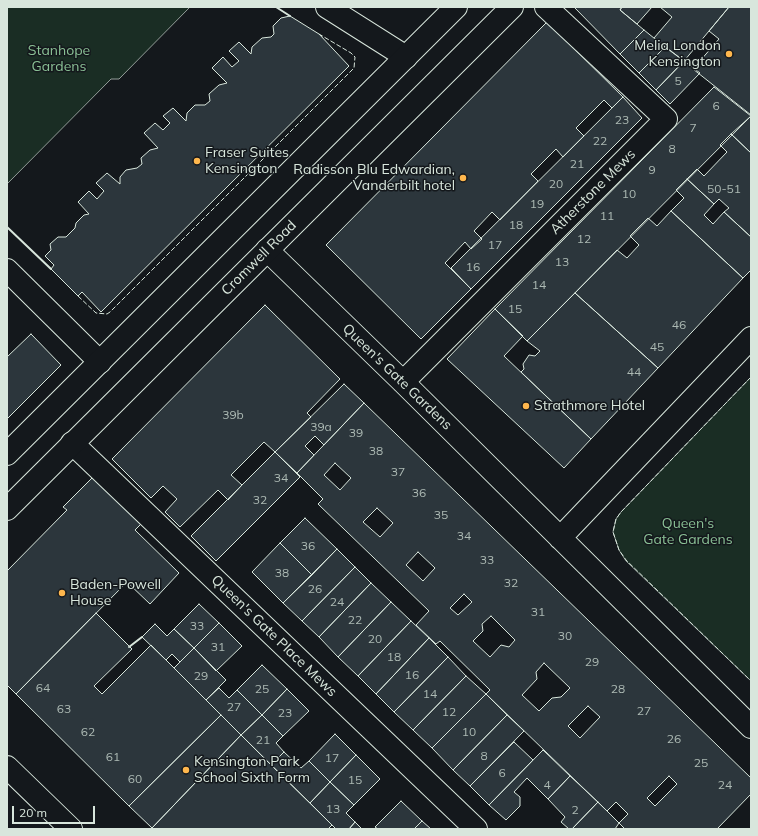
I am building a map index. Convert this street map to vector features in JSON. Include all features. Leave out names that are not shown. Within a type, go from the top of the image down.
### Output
[{"type":"main road","points":[[327,7],[406,57]]},
{"type":"main road","points":[[7,454],[456,7]]},
{"type":"main road","name":"Cromwell Road","points":[[7,509],[512,7]]},
{"type":"main road","name":"Atherstone Mews","points":[[403,382],[666,119],[546,7]]},
{"type":"main road","name":"Queen's Gate Gardens","points":[[267,250],[403,382],[751,727]]},
{"type":"main road","points":[[7,270],[100,362]]},
{"type":"main road","points":[[560,538],[751,338]]},
{"type":"main road","name":"Queen's Gate Place Mews","points":[[72,444],[476,829]]},
{"type":"main road","points":[[7,767],[71,829]]},
{"type":"green space","name":"Stanhope Gardens","points":[[7,7],[190,7],[119,79],[111,79],[7,184]]},
{"type":"green space","name":"Queen's Gate Gardens","points":[[751,377],[751,681],[626,561],[619,550],[613,532],[616,519],[621,512]]},
{"type":"building","points":[[574,7],[622,7],[620,10],[644,30],[620,54]]},
{"type":"building","points":[[622,7],[652,7],[637,24],[620,10]]},
{"type":"building","points":[[660,7],[729,7],[684,61],[654,38],[672,17]]},
{"type":"building","name":"Melia London Kensington","points":[[729,7],[751,7],[751,115],[693,69],[719,39],[709,31]]},
{"type":"building","name":"Fraser Suites Kensington","points":[[290,16],[319,34],[349,66],[101,312],[82,292],[78,296],[51,269],[54,265],[45,256],[51,250],[50,244],[58,237],[66,237],[75,228],[76,223],[84,215],[89,214],[78,202],[89,191],[97,199],[104,191],[96,183],[107,173],[120,184],[120,177],[126,170],[137,168],[142,164],[141,158],[150,150],[158,148],[144,133],[155,123],[163,130],[170,123],[163,116],[173,108],[186,121],[187,113],[195,105],[205,105],[210,101],[209,94],[219,85],[227,83],[212,68],[223,57],[232,67],[239,61],[229,51],[239,42],[251,54],[252,47],[262,38],[271,37],[274,34],[273,26],[281,18]]},
{"type":"building","name":"Radisson Blu Edwardian, Vanderbilt hotel","points":[[547,22],[623,97],[612,108],[604,100],[576,128],[584,136],[563,157],[556,149],[531,174],[538,181],[500,220],[492,212],[474,231],[482,239],[471,249],[465,242],[445,263],[471,289],[421,339],[326,245]]},
{"type":"building","points":[[644,30],[665,47],[639,73],[620,54]]},
{"type":"building","points":[[665,47],[684,61],[656,90],[639,73]]},
{"type":"building","points":[[684,61],[700,73],[670,104],[656,90]]},
{"type":"building","points":[[714,87],[751,116],[527,341],[495,309]]},
{"type":"building","points":[[623,97],[642,118],[471,289],[451,268]]},
{"type":"building","points":[[751,116],[751,153],[731,134]]},
{"type":"building","points":[[731,134],[751,153],[751,237],[724,212],[729,208],[719,199],[714,204],[687,179],[697,169],[704,176],[727,152],[720,145]]},
{"type":"building","points":[[687,179],[714,204],[704,215],[713,224],[724,212],[751,237],[751,270],[743,278],[671,211],[684,198],[676,190]]},
{"type":"building","points":[[671,211],[743,278],[658,368],[575,293],[617,250],[627,258],[639,245],[630,236],[648,218],[657,226]]},
{"type":"building","points":[[575,293],[658,368],[591,439],[521,372],[524,369],[523,364],[529,355],[535,356],[540,351],[527,341]]},
{"type":"building","points":[[265,305],[340,379],[307,413],[311,417],[275,452],[264,442],[231,475],[242,485],[228,500],[218,490],[180,527],[165,512],[177,499],[163,486],[151,498],[112,459]]},
{"type":"building","name":"Strathmore Hotel","points":[[495,309],[523,336],[504,356],[591,439],[564,468],[447,359]]},
{"type":"building","points":[[31,334],[61,365],[7,419],[7,357]]},
{"type":"building","points":[[344,384],[364,403],[324,445],[315,436],[305,446],[314,455],[297,473],[275,452]]},
{"type":"building","points":[[364,403],[751,778],[751,794],[717,829],[625,829],[619,823],[628,814],[616,802],[607,811],[486,694],[490,690],[440,641],[436,644],[416,625],[429,611],[318,504],[323,499],[297,473]],"holes":[[[335,463],[351,478],[340,490],[324,475]],[[377,508],[393,523],[380,537],[363,522]],[[418,552],[435,568],[423,581],[406,565]],[[464,594],[472,602],[458,615],[450,608]],[[491,616],[515,640],[509,647],[501,645],[490,657],[473,641],[483,631],[482,624]],[[544,663],[570,688],[561,697],[552,698],[539,711],[522,695],[537,679],[536,672]],[[588,706],[600,717],[580,738],[568,726]],[[669,776],[677,784],[655,806],[647,798]]]},
{"type":"building","points":[[275,452],[300,477],[216,561],[191,536]]},
{"type":"building","name":"Baden-Powell House","points":[[93,477],[141,524],[135,530],[179,573],[150,604],[127,582],[16,694],[7,685],[7,571],[67,510],[63,507]]},
{"type":"building","points":[[305,518],[337,549],[312,575],[280,543]]},
{"type":"building","points":[[280,543],[312,575],[283,603],[252,572]]},
{"type":"building","points":[[337,549],[355,567],[302,621],[283,603]]},
{"type":"building","points":[[355,567],[371,583],[319,637],[302,621]]},
{"type":"building","points":[[371,583],[391,602],[338,657],[319,637]]},
{"type":"building","points":[[391,602],[411,621],[358,676],[338,657]]},
{"type":"building","points":[[199,604],[219,623],[194,648],[174,629]]},
{"type":"building","points":[[96,613],[132,649],[94,686],[102,694],[151,645],[221,715],[129,806],[16,694]]},
{"type":"building","points":[[411,621],[429,638],[376,694],[358,676]]},
{"type":"building","points":[[219,623],[242,646],[216,671],[194,648]]},
{"type":"building","points":[[155,624],[167,636],[174,629],[194,648],[180,662],[172,654],[166,660],[142,637]]},
{"type":"building","points":[[429,638],[448,657],[394,712],[376,694]]},
{"type":"building","points":[[194,648],[226,680],[206,700],[174,668]]},
{"type":"building","points":[[448,657],[466,676],[413,730],[394,712]]},
{"type":"building","points":[[262,665],[287,689],[262,715],[237,690]]},
{"type":"building","points":[[466,676],[486,694],[432,748],[413,730]]},
{"type":"building","points":[[219,688],[229,698],[237,690],[262,715],[241,735],[206,700]]},
{"type":"building","points":[[287,689],[309,711],[283,736],[262,715]]},
{"type":"building","points":[[486,694],[507,715],[453,770],[432,748]]},
{"type":"building","name":"Kensington Park School Sixth Form","points":[[221,715],[241,735],[152,828],[129,806]]},
{"type":"building","points":[[262,715],[283,736],[276,743],[284,752],[271,765],[241,735]]},
{"type":"building","points":[[507,715],[524,731],[470,786],[453,770]]},
{"type":"building","points":[[335,734],[356,755],[330,782],[309,761]]},
{"type":"building","points":[[241,735],[332,825],[328,829],[152,828]]},
{"type":"building","points":[[514,742],[533,760],[489,805],[470,786]]},
{"type":"building","points":[[543,750],[570,776],[548,799],[527,778],[514,792],[520,797],[520,806],[506,820],[489,805]]},
{"type":"building","points":[[284,752],[301,768],[309,761],[330,782],[310,803],[271,765]]},
{"type":"building","points":[[356,755],[380,779],[354,805],[330,782]]},
{"type":"building","points":[[570,776],[598,802],[572,829],[569,829],[561,822],[565,817],[548,799]]},
{"type":"building","points":[[330,782],[354,805],[346,813],[355,822],[349,829],[336,829],[310,803]]},
{"type":"building","points":[[401,801],[422,821],[414,829],[378,829],[375,827]]},
{"type":"building","points":[[598,802],[619,823],[615,829],[572,829]]},
{"type":"building","points":[[422,821],[431,829],[414,829]]},
{"type":"building","points":[[355,822],[362,829],[349,829]]},
{"type":"fence","points":[[78,296],[96,313],[107,314],[110,312],[354,68],[355,57],[351,53],[319,34]]},
{"type":"fence","points":[[751,377],[621,512],[616,519],[613,532],[619,550],[626,560],[751,681]]},
{"type":"wall","points":[[276,7],[290,16]]},
{"type":"wall","points":[[7,227],[51,269]]},
{"type":"wall","points":[[129,647],[142,637]]},
{"type":"place","name":"Melia London Kensington","points":[[729,54]]},
{"type":"place","name":"Fraser Suites Kensington","points":[[197,161]]},
{"type":"place","name":"Radisson Blu Edwardian, Vanderbilt hotel","points":[[463,178]]},
{"type":"place","name":"Strathmore Hotel","points":[[526,406]]},
{"type":"place","name":"Baden-Powell House","points":[[62,593]]},
{"type":"place","name":"Kensington Park School Sixth Form","points":[[186,770]]}]
